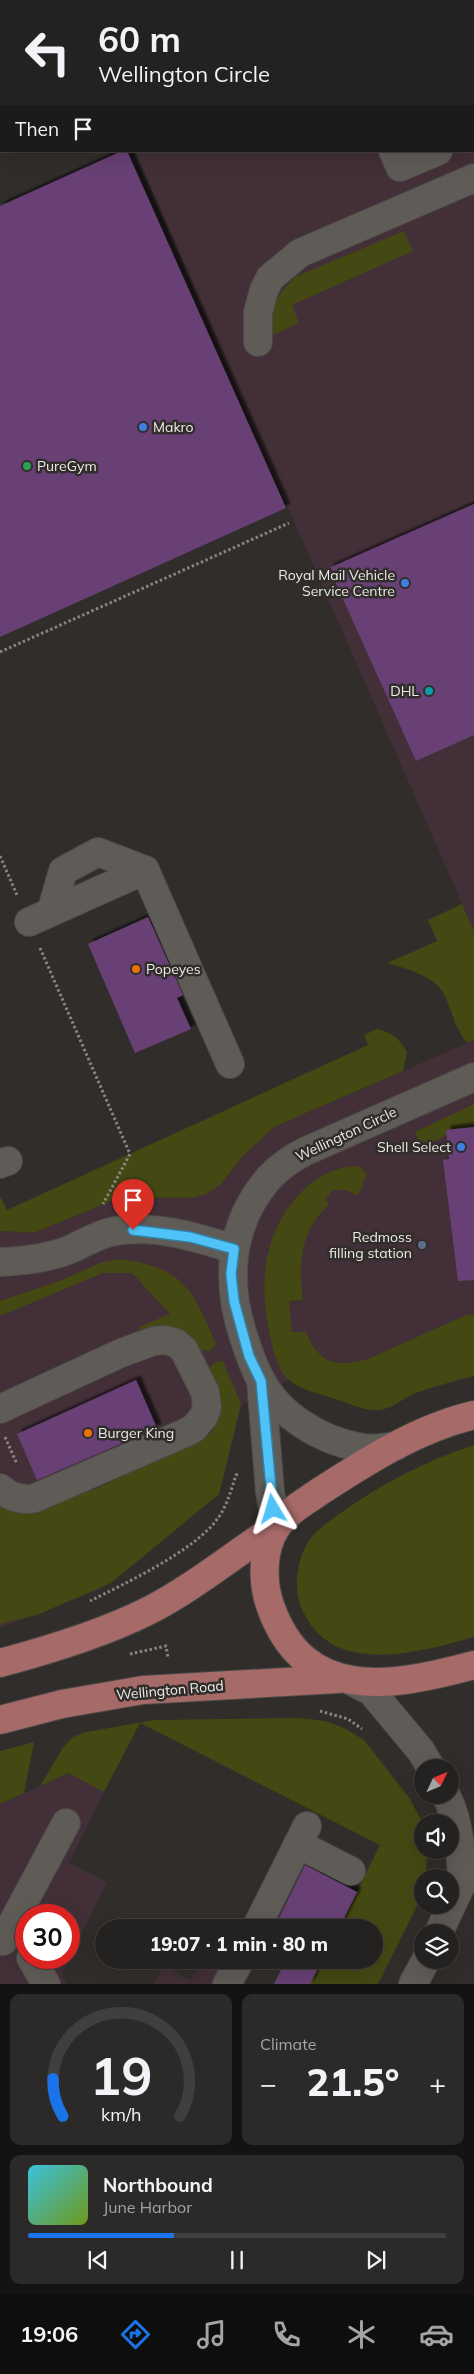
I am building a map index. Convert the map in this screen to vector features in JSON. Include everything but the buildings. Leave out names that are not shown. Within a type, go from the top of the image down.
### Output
[{"type":"main road","points":[[0,1664],[101,1630],[160,1604],[276,1527],[298,1506],[355,1469],[396,1446],[441,1425],[474,1414]]},
{"type":"main road","points":[[276,1527],[269,1543],[265,1570],[269,1601],[281,1631],[300,1656],[326,1674],[346,1679],[378,1681],[410,1678],[474,1665]]},
{"type":"main road","name":"Wellington Road","points":[[0,1720],[88,1699],[173,1687],[346,1679]]},
{"type":"street","points":[[392,152],[400,167],[436,152]]},
{"type":"street","points":[[258,342],[258,312],[264,290],[270,278],[300,253],[474,178]]},
{"type":"street","points":[[40,917],[63,871],[98,852],[145,870],[230,1064]]},
{"type":"street","points":[[40,917],[145,870]]},
{"type":"street","name":"Wellington Circle","points":[[396,1446],[375,1449],[359,1448],[325,1436],[296,1419],[284,1409],[261,1381],[249,1356],[234,1301],[231,1274],[234,1249],[247,1213],[258,1191],[285,1163],[306,1150],[474,1077]]},
{"type":"street","points":[[0,1262],[14,1262],[59,1253],[96,1237],[121,1230],[162,1232],[204,1240],[234,1249]]},
{"type":"street","points":[[0,1488],[9,1495],[20,1499],[32,1499],[187,1432],[194,1428],[204,1416],[207,1407],[205,1392],[190,1359],[176,1343],[165,1340],[154,1341],[121,1353],[1,1420]]},
{"type":"street","name":"Wellington Circle","points":[[261,1381],[276,1527]]},
{"type":"street","points":[[346,1679],[371,1691],[425,1759]]},
{"type":"street","points":[[450,1804],[457,1822],[462,1883]]},
{"type":"street","points":[[15,1948],[1,1940],[66,1823]]},
{"type":"street","points":[[260,1919],[302,1835],[351,1870]]},
{"type":"street","points":[[443,1924],[474,1855]]},
{"type":"street","points":[[37,1969],[46,1984]]},
{"type":"street","points":[[227,1984],[235,1969]]},
{"type":"street","points":[[413,1984],[421,1969]]},
{"type":"path","points":[[0,652],[289,523]]},
{"type":"path","points":[[0,856],[40,917],[130,1154],[102,1205]]},
{"type":"path","points":[[1,1420],[32,1499]]},
{"type":"path","points":[[173,1687],[166,1646],[112,1657],[88,1602],[143,1574],[204,1534],[219,1518],[236,1476],[269,1463]]},
{"type":"path","points":[[311,1711],[320,1711],[348,1719],[368,1733]]},
{"type":"shaded area","points":[[135,152],[474,152],[474,931],[246,412]]},
{"type":"shaded area","points":[[474,1040],[474,1376],[414,1393],[380,1410],[360,1407],[323,1395],[289,1380],[242,1404],[219,1494],[98,1590],[0,1628],[0,1231],[34,1233],[121,1197],[192,1198],[222,1183],[242,1157],[274,1127]]},
{"type":"shaded area","points":[[68,1773],[104,1792],[69,1863],[107,1882],[80,1937],[80,1904],[15,1904],[15,1969],[64,1969],[62,1973],[66,1984],[0,1984],[0,1804]]},
{"type":"shaded area","points":[[162,1969],[169,1969],[191,1980],[197,1969],[217,1969],[246,1984],[154,1984]]},
{"type":"green space","points":[[404,231],[413,251],[292,305],[299,323],[269,337],[272,311],[278,297],[295,277]]},
{"type":"green space","points":[[462,904],[474,931],[474,1040],[467,1043],[459,1031],[442,991],[437,985],[425,976],[387,963],[437,941],[428,920]]},
{"type":"green space","points":[[377,1029],[391,1034],[404,1047],[407,1052],[403,1071],[274,1127],[242,1157],[222,1183],[209,1193],[192,1198],[121,1197],[34,1233],[0,1231],[0,1196],[7,1210],[368,1045],[364,1035]]},
{"type":"green space","points":[[474,1104],[474,1127],[446,1130],[447,1135],[429,1144],[418,1139],[415,1132]]},
{"type":"green space","points":[[359,1166],[367,1174],[358,1196],[346,1190],[332,1190],[326,1200],[329,1205],[312,1225],[307,1236],[301,1274],[303,1300],[289,1301],[292,1332],[306,1332],[311,1343],[323,1357],[338,1363],[347,1363],[368,1359],[466,1315],[474,1314],[474,1376],[423,1390],[387,1408],[378,1410],[362,1408],[311,1391],[289,1380],[279,1367],[275,1356],[265,1305],[267,1257],[275,1231],[283,1216],[292,1203],[315,1180],[328,1172]]},
{"type":"green space","points":[[119,1259],[158,1268],[182,1284],[200,1308],[216,1344],[210,1351],[201,1350],[181,1333],[141,1334],[139,1327],[170,1314],[132,1273],[103,1273],[0,1316],[0,1301],[62,1280],[100,1263]]},
{"type":"green space","points":[[223,1361],[241,1404],[219,1494],[111,1583],[37,1615],[0,1624],[0,1502],[93,1490],[204,1439],[217,1423],[219,1415],[218,1397],[209,1369],[214,1363]]},
{"type":"green space","points":[[474,1445],[474,1637],[427,1649],[376,1655],[352,1652],[331,1643],[313,1628],[300,1604],[298,1596],[298,1570],[302,1554],[310,1539],[333,1518],[389,1482],[422,1465]]},
{"type":"green space","points":[[297,1718],[326,1721],[346,1729],[364,1740],[410,1799],[418,1814],[414,1814],[414,1859],[427,1859],[426,1869],[414,1869],[414,1912],[378,1984],[310,1984],[318,1969],[383,1969],[383,1919],[343,1919],[380,1845],[140,1723],[104,1792],[68,1773],[40,1786],[64,1746],[73,1737],[86,1732],[155,1720]]},
{"type":"green space","points":[[34,1742],[24,1793],[0,1804],[0,1751]]},
{"type":"place","name":"Makro","points":[[143,427]]},
{"type":"place","name":"PureGym","points":[[27,466]]},
{"type":"place","name":"Royal Mail Vehicle Service Centre","points":[[405,583]]},
{"type":"place","name":"DHL","points":[[429,691]]},
{"type":"place","name":"Popeyes","points":[[136,969]]},
{"type":"place","name":"Shell Select","points":[[461,1147]]},
{"type":"place","name":"Redmoss filling station","points":[[422,1245]]},
{"type":"place","name":"Burger King","points":[[88,1433]]},
{"type":"route","points":[[133,1230],[162,1232],[190,1237],[234,1249],[231,1274],[234,1301],[249,1356],[261,1381],[273,1509]]}]
